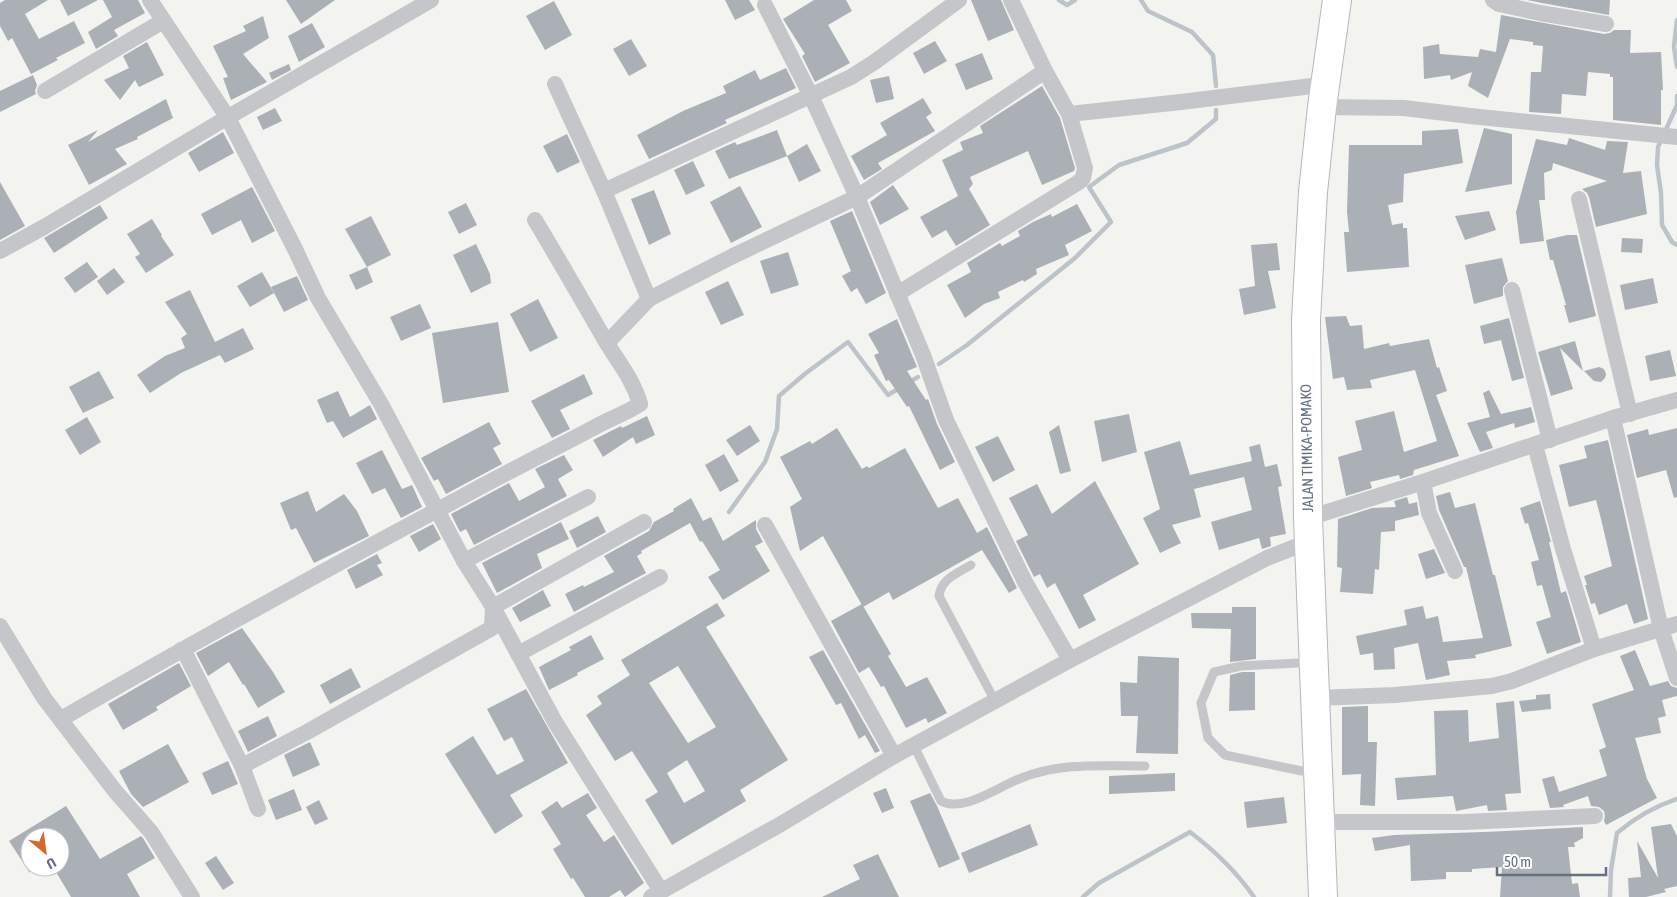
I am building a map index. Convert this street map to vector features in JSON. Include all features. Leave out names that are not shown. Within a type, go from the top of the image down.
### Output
[{"type":"highway","name":"JALAN TIMIKA-POMAKO","points":[[1322,0],[1306,320],[1308,518],[1323,897]]},
{"type":"highway","name":"JALAN TIMIKA-POMAKO","points":[[1307,897],[1295,547],[1291,372],[1292,317],[1300,190],[1337,0]]},
{"type":"street","points":[[150,0],[228,118],[318,298],[380,404],[464,561],[493,608],[656,894],[781,824],[894,756],[1070,660],[1267,558],[1295,547]]},
{"type":"street","points":[[0,251],[431,0]]},
{"type":"street","points":[[604,191],[851,76],[870,65],[959,0]]},
{"type":"street","points":[[897,294],[1083,178],[1085,168],[1069,114],[1045,71],[1011,0]]},
{"type":"street","points":[[1493,0],[1499,4],[1540,13],[1606,24]]},
{"type":"street","points":[[766,2],[857,197],[923,355],[946,420],[1025,582],[1070,660]]},
{"type":"street","points":[[45,91],[164,21]]},
{"type":"street","points":[[607,343],[649,300],[733,256],[857,197],[1045,71]]},
{"type":"street","points":[[555,84],[604,191],[649,300]]},
{"type":"street","points":[[1069,114],[1181,102],[1317,96],[1404,108],[1677,137]]},
{"type":"street","points":[[1579,199],[1630,414]]},
{"type":"street","points":[[61,719],[181,650],[437,510],[533,458],[633,410],[640,404],[637,392],[627,371],[607,343],[535,220]]},
{"type":"street","points":[[1512,290],[1563,549],[1594,649]]},
{"type":"street","points":[[1308,518],[1423,482],[1613,418],[1677,400]]},
{"type":"street","points":[[1613,418],[1661,629],[1677,678]]},
{"type":"street","points":[[1423,482],[1429,513],[1455,571]]},
{"type":"street","points":[[464,561],[588,497]]},
{"type":"street","points":[[493,608],[644,522]]},
{"type":"street","points":[[765,525],[894,756]]},
{"type":"street","points":[[518,654],[660,577]]},
{"type":"street","points":[[242,766],[307,732],[492,628],[493,608]]},
{"type":"street","points":[[1316,698],[1395,695],[1492,686],[1512,682],[1594,649],[1677,624]]},
{"type":"street","points":[[0,626],[44,698],[115,791],[151,832],[192,897]]},
{"type":"street","points":[[181,650],[186,654],[242,766],[258,809]]},
{"type":"street","points":[[1320,822],[1464,822],[1595,816]]},
{"type":"lane","points":[[971,565],[951,576],[940,587],[939,596],[995,702]]},
{"type":"lane","points":[[1298,663],[1241,666],[1214,672],[1201,703],[1208,738],[1225,755],[1302,770]]},
{"type":"lane","points":[[914,746],[941,801],[946,804],[961,804],[1021,778],[1058,768],[1145,766]]},
{"type":"building","points":[[5,0],[48,0],[25,14],[39,39],[74,21],[85,43],[31,74],[12,38],[8,41],[0,26],[0,3]]},
{"type":"building","points":[[60,0],[98,0],[68,16]]},
{"type":"building","points":[[103,0],[138,0],[145,13],[114,30],[118,36],[96,49],[88,32],[112,17]]},
{"type":"building","points":[[286,0],[335,0],[301,24]]},
{"type":"building","points":[[725,0],[749,0],[755,10],[735,20]]},
{"type":"building","points":[[814,0],[846,0],[852,11],[828,25],[850,63],[815,82],[802,56],[805,54],[783,19]]},
{"type":"building","points":[[971,0],[1001,0],[1014,30],[988,41]]},
{"type":"building","points":[[1527,0],[1610,0],[1609,15],[1542,3]]},
{"type":"building","points":[[554,1],[572,35],[545,50],[526,16]]},
{"type":"building","points":[[1501,15],[1604,34],[1614,30],[1631,30],[1630,53],[1661,52],[1663,90],[1661,90],[1661,125],[1613,120],[1613,77],[1610,77],[1610,74],[1588,72],[1586,96],[1562,94],[1561,114],[1529,112],[1531,72],[1541,72],[1543,46],[1533,45],[1533,42],[1510,39],[1488,98],[1468,86],[1472,72],[1451,80],[1450,75],[1424,79],[1423,47],[1439,44],[1440,54],[1478,57],[1480,49],[1496,52]]},
{"type":"building","points":[[263,16],[269,38],[243,54],[267,82],[231,100],[223,78],[228,77],[213,46],[246,31],[243,26]]},
{"type":"building","points":[[312,23],[325,47],[299,62],[288,36]]},
{"type":"building","points":[[631,39],[647,66],[629,76],[613,49]]},
{"type":"building","points":[[935,41],[947,61],[924,74],[913,53]]},
{"type":"building","points":[[147,42],[164,75],[139,87],[135,80],[120,100],[104,80],[129,68],[123,56]]},
{"type":"building","points":[[982,53],[993,79],[966,90],[955,64]]},
{"type":"building","points":[[289,64],[291,70],[272,80],[269,73]]},
{"type":"building","points":[[786,68],[796,88],[725,120],[727,123],[649,159],[637,135],[683,111],[726,93],[723,86],[755,70],[760,80]]},
{"type":"building","points":[[33,75],[37,85],[36,94],[0,112],[0,91]]},
{"type":"building","points":[[889,76],[894,99],[876,103],[870,80]]},
{"type":"building","points":[[1042,86],[1060,118],[1075,168],[1074,171],[1042,185],[1028,151],[970,177],[973,184],[969,189],[990,225],[956,246],[946,230],[932,238],[920,217],[958,196],[942,160],[963,150],[960,142],[983,133],[980,126]]},
{"type":"building","points":[[923,98],[932,113],[926,117],[935,131],[878,163],[882,169],[864,180],[851,156],[887,135],[880,123]]},
{"type":"building","points":[[166,99],[173,118],[137,137],[138,139],[115,149],[127,164],[89,185],[68,145],[98,130],[88,142]]},
{"type":"building","points":[[275,108],[282,121],[263,130],[257,117]]},
{"type":"building","points":[[1484,128],[1512,134],[1512,184],[1465,192]]},
{"type":"building","points":[[1458,129],[1463,163],[1404,174],[1403,202],[1388,205],[1392,225],[1403,223],[1403,228],[1407,228],[1409,267],[1347,272],[1344,232],[1349,232],[1347,212],[1349,145],[1422,145],[1422,131]]},
{"type":"building","points":[[777,130],[787,156],[729,179],[715,151],[735,142],[737,145]]},
{"type":"building","points":[[223,132],[234,153],[199,172],[188,153]]},
{"type":"building","points":[[567,134],[580,162],[557,173],[543,146]]},
{"type":"building","points":[[1569,138],[1605,150],[1607,141],[1628,142],[1623,173],[1641,171],[1647,214],[1596,227],[1589,197],[1582,189],[1607,181],[1553,163],[1552,170],[1544,173],[1545,200],[1539,200],[1544,241],[1520,244],[1516,212],[1536,139],[1567,145]]},
{"type":"building","points":[[807,144],[821,171],[799,182],[787,156]]},
{"type":"building","points":[[693,161],[705,186],[686,195],[674,170]]},
{"type":"building","points":[[0,182],[25,226],[0,240]]},
{"type":"building","points":[[893,185],[909,209],[880,225],[870,202]]},
{"type":"building","points":[[740,186],[762,227],[731,243],[710,202]]},
{"type":"building","points":[[252,187],[275,231],[252,243],[241,220],[212,235],[201,214]]},
{"type":"building","points":[[654,190],[671,234],[649,245],[631,199]]},
{"type":"building","points":[[466,203],[477,225],[459,234],[448,212]]},
{"type":"building","points":[[1077,204],[1092,231],[1065,245],[1069,255],[1036,269],[1037,274],[1024,282],[1023,280],[998,292],[1000,298],[984,304],[965,318],[947,285],[971,272],[967,263],[1000,243],[1002,246],[1020,236],[1018,231],[1033,222],[1051,214],[1052,217]]},
{"type":"building","points":[[100,205],[108,218],[54,253],[44,238]]},
{"type":"building","points":[[852,211],[886,293],[866,304],[857,288],[851,292],[842,276],[851,271],[830,221]]},
{"type":"building","points":[[1489,211],[1496,230],[1465,240],[1455,216]]},
{"type":"building","points":[[371,216],[391,255],[367,267],[345,229]]},
{"type":"building","points":[[152,219],[174,255],[146,273],[135,257],[140,254],[127,234]]},
{"type":"building","points":[[1567,235],[1577,235],[1596,316],[1569,323],[1564,305],[1566,305],[1553,260],[1550,260],[1546,240]]},
{"type":"building","points":[[1622,238],[1643,239],[1642,253],[1621,252]]},
{"type":"building","points":[[1277,243],[1280,270],[1268,271],[1276,308],[1244,315],[1239,289],[1255,286],[1251,245]]},
{"type":"building","points":[[476,244],[490,274],[491,283],[471,293],[453,255]]},
{"type":"building","points":[[788,252],[799,285],[771,294],[760,261]]},
{"type":"building","points":[[1502,258],[1508,281],[1503,287],[1503,296],[1474,304],[1465,265]]},
{"type":"building","points":[[87,262],[98,277],[75,293],[64,278]]},
{"type":"building","points":[[367,267],[373,282],[356,290],[349,275]]},
{"type":"building","points":[[114,268],[125,282],[107,295],[97,281]]},
{"type":"building","points":[[262,272],[274,293],[250,307],[237,286]]},
{"type":"building","points":[[297,276],[308,300],[284,312],[271,287]]},
{"type":"building","points":[[1653,278],[1658,303],[1625,310],[1620,285]]},
{"type":"building","points":[[728,281],[744,315],[721,325],[705,292]]},
{"type":"building","points":[[190,290],[215,342],[243,328],[254,349],[225,363],[220,355],[181,373],[150,393],[137,375],[165,356],[185,348],[181,338],[187,334],[165,302]]},
{"type":"building","points":[[538,299],[558,338],[530,352],[510,314]]},
{"type":"building","points":[[420,304],[431,328],[401,341],[390,317]]},
{"type":"building","points":[[1346,316],[1350,326],[1362,325],[1364,349],[1389,343],[1390,346],[1429,339],[1437,368],[1439,367],[1447,391],[1436,395],[1459,456],[1414,470],[1413,475],[1400,479],[1399,475],[1370,482],[1372,488],[1346,496],[1338,457],[1362,450],[1355,421],[1394,411],[1404,452],[1437,441],[1415,370],[1370,380],[1372,388],[1347,390],[1344,377],[1333,379],[1325,317]]},
{"type":"building","points":[[1509,318],[1524,378],[1512,381],[1501,340],[1484,344],[1480,326]]},
{"type":"building","points":[[897,319],[917,367],[907,371],[926,400],[928,399],[937,424],[955,462],[940,470],[909,406],[907,407],[889,380],[886,381],[874,355],[879,353],[868,334]]},
{"type":"building","points":[[498,322],[509,392],[443,403],[432,333]]},
{"type":"building","points":[[1575,341],[1583,371],[1560,348],[1573,389],[1551,396],[1538,352]]},
{"type":"building","points":[[1670,350],[1676,376],[1650,381],[1645,356]]},
{"type":"building","points":[[1599,367],[1604,369],[1606,374],[1601,382],[1594,381],[1584,371]]},
{"type":"building","points":[[99,371],[114,398],[83,413],[69,387]]},
{"type":"building","points":[[584,374],[593,394],[560,410],[570,429],[552,438],[531,401]]},
{"type":"building","points":[[1489,390],[1501,414],[1531,407],[1535,422],[1515,428],[1514,423],[1486,432],[1493,448],[1480,452],[1467,423],[1490,417],[1483,393]]},
{"type":"building","points":[[338,391],[350,417],[370,405],[377,419],[343,438],[333,421],[327,423],[317,400]]},
{"type":"building","points":[[1129,414],[1137,452],[1102,462],[1094,421]]},
{"type":"building","points":[[647,416],[655,435],[636,444],[633,437],[603,457],[593,440]]},
{"type":"building","points":[[87,417],[101,442],[80,455],[65,430]]},
{"type":"building","points":[[489,422],[501,444],[493,448],[502,464],[446,494],[438,479],[434,481],[421,458]]},
{"type":"building","points":[[750,425],[760,441],[737,456],[726,440]]},
{"type":"building","points":[[1059,425],[1071,471],[1060,474],[1049,432]]},
{"type":"building","points":[[837,428],[862,469],[867,466],[869,468],[905,448],[938,508],[958,498],[977,533],[987,527],[1017,588],[1009,593],[982,550],[893,600],[889,592],[863,607],[823,536],[800,551],[790,507],[802,499],[780,457],[810,441],[812,444]]},
{"type":"building","points":[[1677,428],[1677,497],[1674,498],[1666,470],[1637,478],[1627,435],[1648,429],[1649,435]]},
{"type":"building","points":[[998,436],[1015,470],[993,482],[975,447]]},
{"type":"building","points":[[1608,440],[1648,619],[1634,624],[1627,604],[1599,615],[1595,603],[1591,604],[1584,576],[1612,566],[1596,500],[1569,507],[1559,465],[1587,458],[1584,446]]},
{"type":"building","points":[[1180,441],[1190,475],[1252,461],[1249,447],[1260,444],[1265,467],[1277,464],[1282,486],[1278,487],[1286,534],[1270,537],[1271,546],[1262,549],[1259,538],[1219,550],[1211,522],[1252,510],[1244,477],[1194,489],[1201,517],[1172,525],[1181,543],[1160,553],[1143,518],[1160,509],[1144,452]]},
{"type":"building","points":[[382,450],[402,489],[412,485],[422,507],[401,518],[385,488],[372,494],[356,463]]},
{"type":"building","points":[[724,454],[739,481],[720,492],[705,465]]},
{"type":"building","points":[[564,455],[573,470],[558,479],[567,496],[474,545],[466,529],[460,532],[451,514],[509,483],[519,501],[545,487],[535,469]]},
{"type":"building","points":[[1095,481],[1139,564],[1083,595],[1096,620],[1079,629],[1055,583],[1047,588],[1040,574],[1034,577],[1016,541],[1028,535],[1009,498],[1037,484],[1052,514]]},
{"type":"building","points":[[308,491],[316,512],[344,494],[357,511],[369,536],[314,563],[296,528],[291,530],[280,503]]},
{"type":"building","points":[[1450,492],[1455,508],[1475,503],[1512,646],[1475,655],[1476,658],[1447,661],[1450,675],[1426,680],[1418,643],[1394,648],[1395,669],[1374,670],[1373,653],[1360,655],[1356,636],[1407,625],[1404,610],[1423,606],[1426,619],[1438,616],[1443,642],[1483,638],[1466,567],[1464,567],[1439,510],[1436,496]]},
{"type":"building","points":[[1407,497],[1409,504],[1417,502],[1419,515],[1395,521],[1395,531],[1381,532],[1379,570],[1375,569],[1373,594],[1340,592],[1342,568],[1337,567],[1338,519],[1372,508],[1396,507],[1394,501]]},
{"type":"building","points":[[691,498],[703,521],[711,517],[723,541],[756,520],[756,529],[763,542],[755,546],[770,571],[723,600],[708,577],[720,570],[702,541],[700,542],[690,523],[641,551],[642,553],[637,556],[646,573],[574,612],[565,594],[614,572],[604,556],[649,531],[654,522],[674,511],[673,509]]},
{"type":"building","points":[[1540,501],[1551,542],[1549,542],[1561,593],[1566,591],[1581,642],[1547,654],[1536,622],[1551,617],[1542,585],[1537,586],[1531,562],[1539,560],[1528,523],[1525,524],[1520,508]]},
{"type":"building","points":[[598,516],[606,532],[577,548],[569,531]]},
{"type":"building","points":[[561,522],[569,539],[537,554],[542,568],[497,593],[482,563]]},
{"type":"building","points":[[433,524],[441,539],[419,552],[410,536]]},
{"type":"building","points":[[1434,549],[1445,573],[1426,579],[1418,554]]},
{"type":"building","points":[[377,554],[382,563],[377,565],[383,575],[356,589],[347,570]]},
{"type":"building","points":[[543,590],[551,606],[520,622],[512,608]]},
{"type":"building","points":[[717,603],[725,616],[706,627],[788,760],[740,790],[746,801],[672,845],[645,800],[658,792],[632,751],[615,761],[586,715],[602,704],[597,696],[630,675],[621,660]],"holes":[[[678,666],[716,727],[688,743],[649,683]],[[687,760],[705,791],[684,803],[667,773]]]},
{"type":"building","points":[[862,604],[891,654],[888,656],[906,687],[927,677],[947,713],[928,723],[926,718],[906,728],[884,686],[881,687],[869,667],[859,673],[831,621]]},
{"type":"building","points":[[1232,607],[1256,607],[1256,659],[1230,662],[1231,629],[1192,628],[1191,613],[1232,613]]},
{"type":"building","points":[[242,628],[285,692],[258,708],[229,662],[208,676],[196,653]]},
{"type":"building","points":[[591,635],[604,659],[549,690],[539,667],[571,650],[569,647]]},
{"type":"building","points":[[823,650],[880,751],[875,753],[865,735],[859,739],[841,703],[836,705],[809,657]]},
{"type":"building","points":[[1635,650],[1650,686],[1668,681],[1671,686],[1677,688],[1677,696],[1662,700],[1666,716],[1658,718],[1661,733],[1635,738],[1647,779],[1657,798],[1606,825],[1604,811],[1599,807],[1591,806],[1588,796],[1563,805],[1564,807],[1550,808],[1542,779],[1554,776],[1559,792],[1607,776],[1599,750],[1606,747],[1592,704],[1634,690],[1620,656]]},
{"type":"building","points":[[1138,656],[1179,658],[1178,754],[1136,753],[1138,716],[1121,716],[1120,682],[1137,683]]},
{"type":"building","points":[[179,663],[191,686],[156,707],[158,710],[123,730],[108,704]]},
{"type":"building","points":[[351,668],[361,687],[330,704],[320,685]]},
{"type":"building","points":[[1242,672],[1255,672],[1255,710],[1229,711],[1230,675]]},
{"type":"building","points":[[526,689],[568,763],[510,795],[523,816],[495,834],[445,754],[473,736],[497,775],[524,761],[512,737],[504,741],[487,709]]},
{"type":"building","points":[[1550,694],[1551,709],[1522,712],[1519,701],[1536,699],[1536,695]]},
{"type":"building","points":[[1514,701],[1521,793],[1505,794],[1507,810],[1488,811],[1487,805],[1456,811],[1453,796],[1397,800],[1395,778],[1436,775],[1434,711],[1468,710],[1469,742],[1499,738],[1496,703]]},
{"type":"building","points":[[1368,706],[1368,742],[1377,742],[1375,806],[1360,805],[1361,774],[1342,775],[1342,707]]},
{"type":"building","points":[[268,716],[277,736],[248,752],[238,731]]},
{"type":"building","points":[[310,742],[320,765],[293,777],[284,755]]},
{"type":"building","points":[[168,744],[189,782],[143,807],[131,794],[119,771]]},
{"type":"building","points":[[228,761],[238,784],[212,795],[202,773]]},
{"type":"building","points":[[1175,773],[1175,791],[1109,794],[1109,776]]},
{"type":"building","points":[[886,788],[894,808],[882,813],[873,793]]},
{"type":"building","points":[[294,789],[302,810],[276,820],[268,800]]},
{"type":"building","points":[[588,793],[597,808],[586,815],[604,842],[614,835],[644,883],[625,897],[620,890],[609,897],[585,897],[573,878],[571,879],[553,849],[561,844],[541,812],[557,801],[562,808]]},
{"type":"building","points":[[930,793],[960,859],[939,868],[910,801]]},
{"type":"building","points":[[1284,797],[1287,823],[1247,828],[1244,802]]},
{"type":"building","points":[[319,800],[328,819],[315,825],[306,807]]},
{"type":"building","points":[[66,806],[100,859],[141,836],[155,858],[127,874],[140,897],[71,897],[59,877],[70,877],[70,827],[32,827]]},
{"type":"building","points":[[1030,824],[1038,845],[969,873],[961,853]]},
{"type":"building","points":[[1671,824],[1677,836],[1677,886],[1664,889],[1666,892],[1646,897],[1629,897],[1628,878],[1641,877],[1637,841],[1658,878],[1651,827]]},
{"type":"building","points":[[1583,827],[1583,838],[1574,843],[1575,847],[1568,847],[1572,884],[1578,883],[1580,897],[1500,897],[1502,867],[1472,869],[1472,872],[1446,872],[1446,879],[1411,881],[1410,845],[1375,851],[1372,838],[1394,835]]},
{"type":"building","points":[[20,834],[20,858],[9,841]]},
{"type":"building","points":[[878,854],[899,897],[822,897],[860,879],[853,865]]},
{"type":"building","points":[[216,856],[234,883],[223,890],[205,863]]},
{"type":"waterway","points":[[1059,0],[1067,5],[1075,0]]},
{"type":"waterway","points":[[1141,0],[1148,11],[1192,32],[1213,55],[1216,86]]},
{"type":"waterway","points":[[1677,20],[1674,47],[1677,67]]},
{"type":"waterway","points":[[1677,96],[1677,105],[1658,147],[1657,165],[1661,193],[1662,225],[1672,242],[1677,245]]},
{"type":"waterway","points":[[939,364],[967,345],[1075,258],[1111,222],[1089,187],[1119,165],[1187,143],[1216,119],[1216,110]]},
{"type":"waterway","points":[[729,512],[765,462],[777,429],[779,396],[848,342],[888,395],[901,387]]},
{"type":"waterway","points":[[908,383],[918,377]]},
{"type":"waterway","points":[[1610,897],[1611,870],[1617,833],[1645,813],[1677,799]]},
{"type":"waterway","points":[[1083,897],[1099,883],[1190,832],[1225,862],[1254,897]]}]
